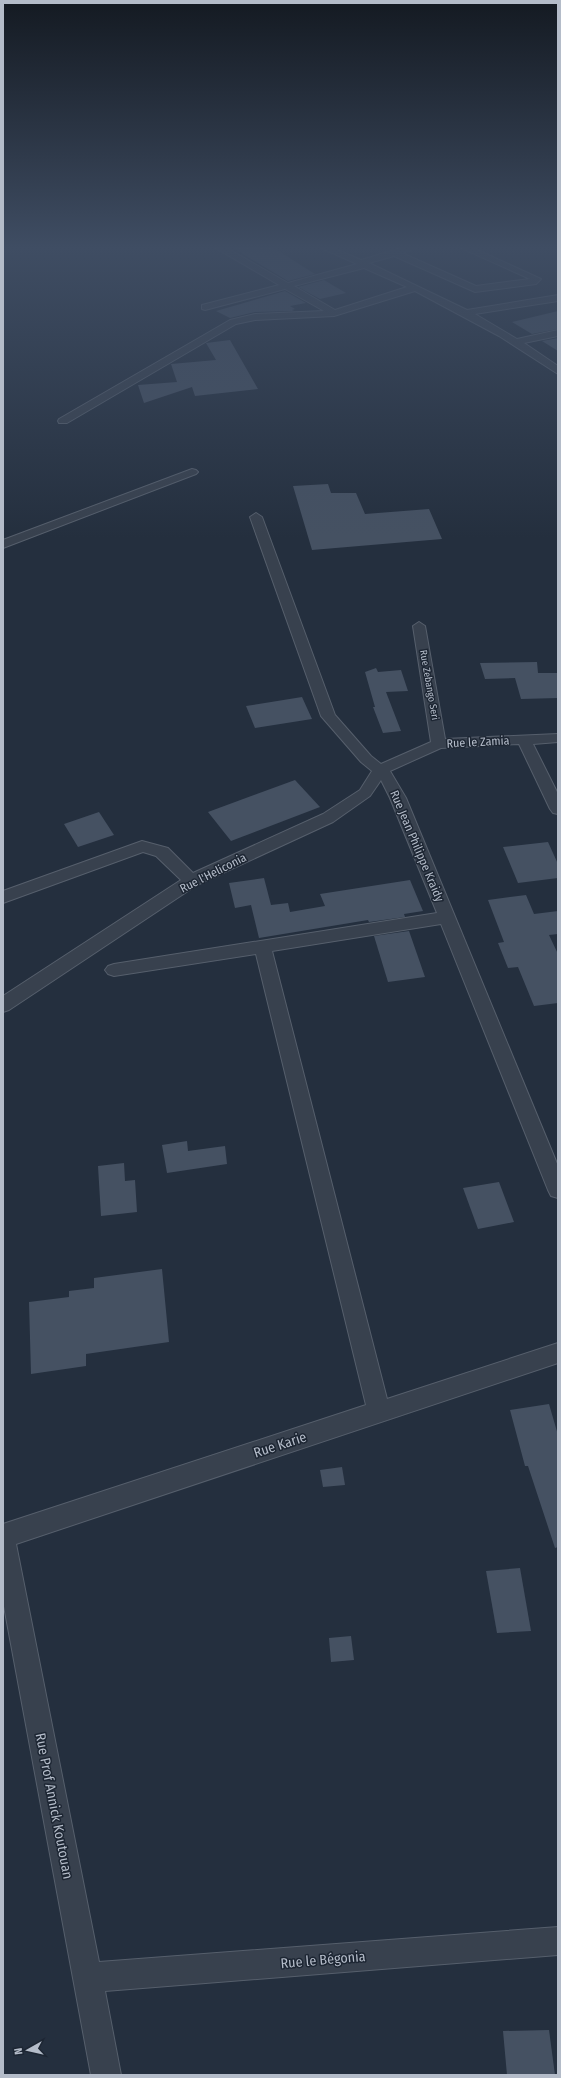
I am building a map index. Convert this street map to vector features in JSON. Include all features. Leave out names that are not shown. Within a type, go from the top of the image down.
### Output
[{"type":"street","points":[[63,421],[195,344]]},
{"type":"street","points":[[520,344],[558,370]]},
{"type":"street","points":[[3,544],[192,472]]},
{"type":"street","name":"Rue Jean Philippe Kraidy","points":[[256,517],[328,716],[366,759],[385,775],[398,798],[558,1190]]},
{"type":"street","name":"Rue Zebango Seri","points":[[420,626],[439,744]]},
{"type":"street","name":"Rue le Zamia","points":[[380,770],[439,744],[558,738]]},
{"type":"street","points":[[524,740],[558,809]]},
{"type":"street","name":"Rue l'Heliconia","points":[[3,1005],[191,881],[328,818],[365,793],[380,770]]},
{"type":"street","points":[[3,897],[142,846],[162,852],[191,881]]},
{"type":"street","points":[[114,970],[262,945],[446,917]]},
{"type":"street","points":[[262,945],[379,1412]]},
{"type":"street","name":"Rue Karie","points":[[3,1536],[558,1353]]},
{"type":"street","name":"Rue Prof Annick Koutouan","points":[[3,1536],[106,2075]]},
{"type":"street","name":"Rue le Bégonia","points":[[88,1978],[558,1941]]},
{"type":"building","points":[[207,344],[232,344],[258,389],[195,396],[192,387],[144,403],[138,385],[177,382],[171,364],[216,360]]},
{"type":"building","points":[[547,344],[558,344],[558,351]]},
{"type":"building","points":[[328,484],[331,493],[356,493],[365,514],[429,509],[442,539],[312,550],[293,486]]},
{"type":"building","points":[[537,662],[538,673],[558,673],[558,698],[521,699],[515,678],[485,679],[480,663]]},
{"type":"building","points":[[376,668],[378,672],[401,670],[408,691],[386,692],[401,731],[383,733],[373,707],[375,707],[365,672]]},
{"type":"building","points":[[302,697],[312,719],[255,728],[246,706]]},
{"type":"building","points":[[295,780],[320,807],[231,841],[208,812]]},
{"type":"building","points":[[99,812],[114,835],[78,847],[64,824]]},
{"type":"building","points":[[548,842],[558,864],[558,878],[518,883],[503,847]]},
{"type":"building","points":[[264,878],[271,905],[288,903],[290,912],[325,906],[320,894],[410,880],[423,911],[404,914],[405,917],[369,922],[368,920],[259,938],[251,905],[235,908],[229,883]]},
{"type":"building","points":[[526,895],[534,914],[558,911],[558,934],[549,935],[558,954],[558,1003],[534,1006],[518,967],[508,968],[498,943],[504,942],[488,900]]},
{"type":"building","points":[[409,931],[425,977],[388,982],[374,936]]},
{"type":"building","points":[[187,1141],[188,1151],[225,1146],[227,1164],[167,1173],[162,1145]]},
{"type":"building","points":[[124,1163],[125,1181],[135,1180],[137,1212],[101,1216],[98,1166]]},
{"type":"building","points":[[499,1182],[514,1222],[478,1229],[463,1188]]},
{"type":"building","points":[[162,1269],[169,1342],[86,1354],[86,1366],[31,1374],[29,1302],[69,1297],[69,1291],[94,1288],[94,1278]]},
{"type":"building","points":[[549,1404],[558,1435],[558,1547],[555,1548],[528,1466],[525,1466],[510,1410]]},
{"type":"building","points":[[342,1467],[345,1485],[323,1487],[320,1470]]},
{"type":"building","points":[[520,1568],[531,1631],[497,1633],[486,1571]]},
{"type":"building","points":[[351,1636],[354,1660],[331,1662],[329,1638]]},
{"type":"building","points":[[549,2030],[555,2075],[507,2075],[503,2031]]}]
